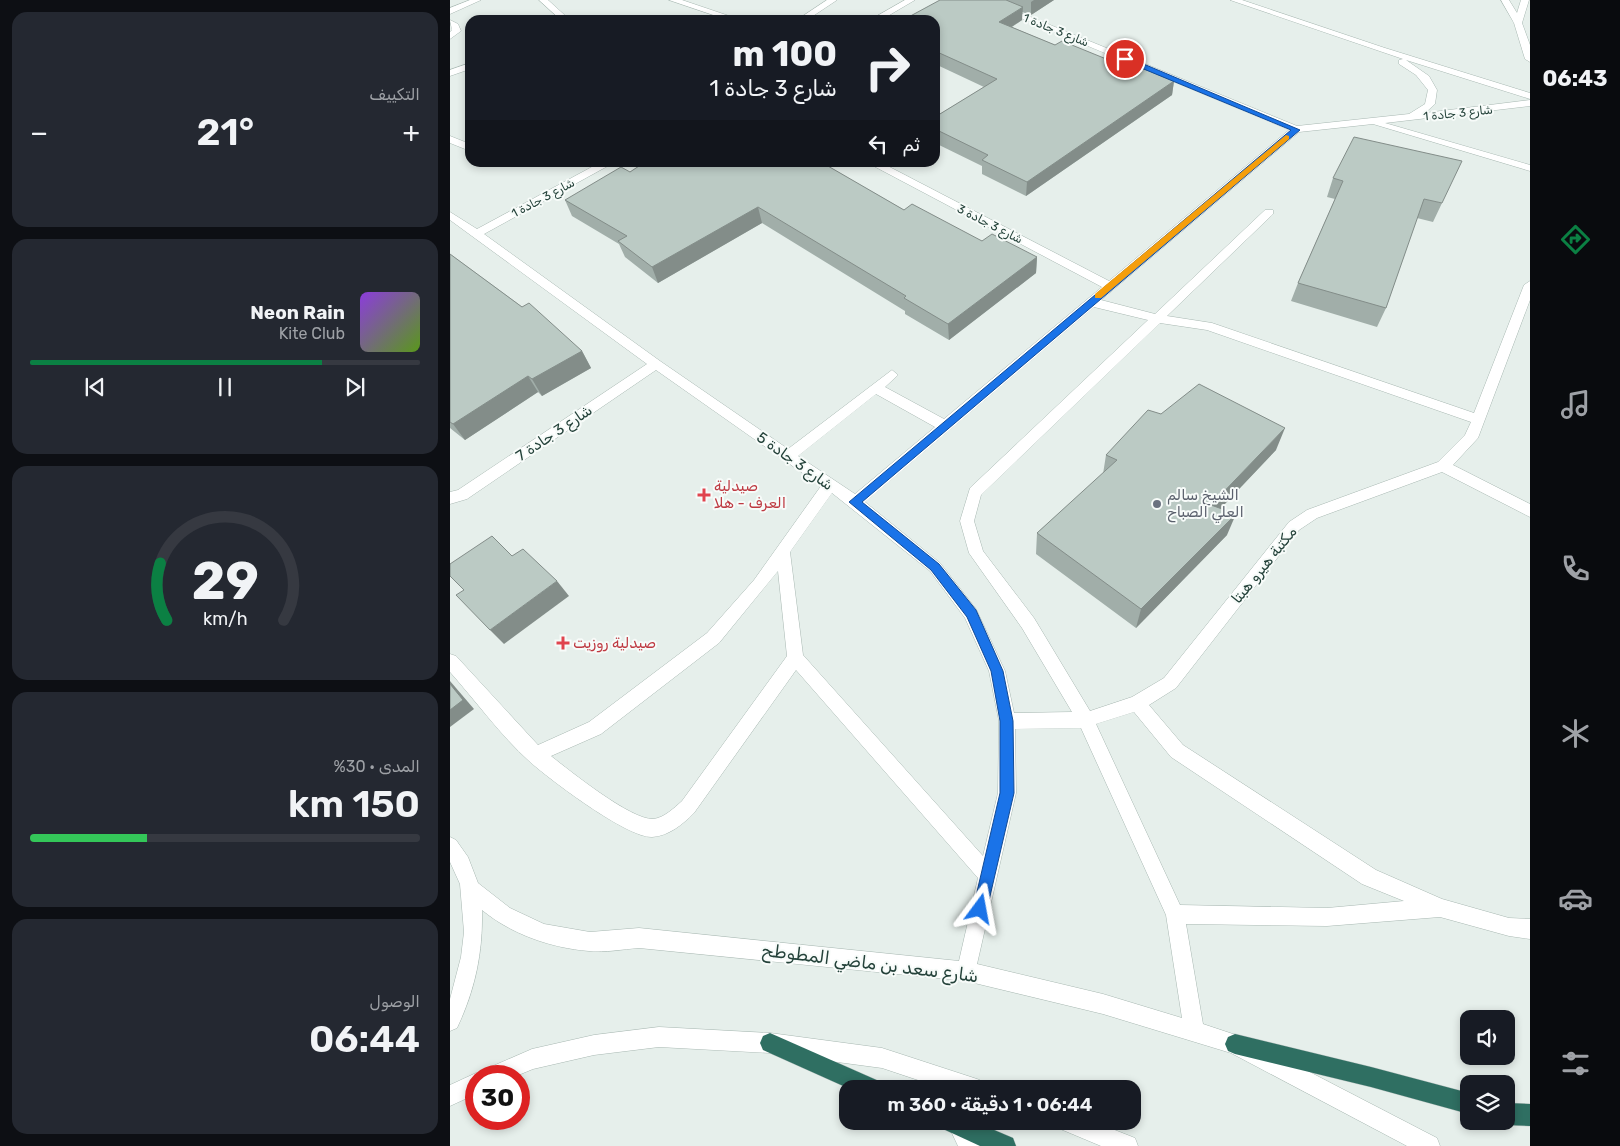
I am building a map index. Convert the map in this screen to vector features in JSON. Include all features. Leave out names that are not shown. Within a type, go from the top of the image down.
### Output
[{"type":"highway","points":[[770,1043],[854,1080]]},
{"type":"highway","points":[[1235,1044],[1371,1077],[1460,1102]]},
{"type":"highway","points":[[1515,1114],[1530,1115]]},
{"type":"highway","points":[[959,1131],[1005,1146]]},
{"type":"street","points":[[455,0],[464,5]]},
{"type":"street","points":[[450,11],[477,0]]},
{"type":"street","points":[[543,0],[560,15]]},
{"type":"street","points":[[673,0],[722,15]]},
{"type":"street","points":[[807,15],[833,0]]},
{"type":"street","points":[[883,15],[911,0]]},
{"type":"street","name":"شارع 3 جادة 1","points":[[982,0],[1296,130],[1530,103]]},
{"type":"street","points":[[1234,0],[1382,50],[1530,96]]},
{"type":"street","points":[[1505,0],[1518,23],[1530,58]]},
{"type":"street","points":[[1518,23],[1525,0]]},
{"type":"street","points":[[450,23],[457,31],[450,36]]},
{"type":"street","points":[[1382,50],[1413,68],[1431,86],[1434,96],[1430,105],[1411,118]]},
{"type":"street","points":[[450,73],[465,68]]},
{"type":"street","points":[[1370,122],[1530,168]]},
{"type":"street","points":[[855,502],[1296,130]]},
{"type":"street","points":[[450,139],[465,146]]},
{"type":"street","name":"شارع 3 جادة 1","points":[[476,234],[601,167]]},
{"type":"street","name":"شارع 3 جادة 3","points":[[881,167],[1109,286]]},
{"type":"street","points":[[1194,1032],[1175,914],[1086,720],[1028,623],[976,553],[967,521],[975,492],[1269,212]]},
{"type":"street","name":"شارع 3 جادة 5","points":[[450,215],[656,364],[855,502],[935,567],[971,614],[997,671],[1007,721],[1007,793],[966,971]]},
{"type":"street","name":"مكتبة هيرو هبتا","points":[[1007,721],[1086,720],[1137,703],[1170,683],[1294,526],[1312,514],[1388,488],[1444,466],[1471,438],[1530,285]]},
{"type":"street","points":[[1091,302],[1159,318],[1208,326],[1478,419]]},
{"type":"street","name":"شارع 3 جادة 7","points":[[450,498],[462,496],[656,364]]},
{"type":"street","points":[[788,456],[892,375]]},
{"type":"street","points":[[876,388],[944,426]]},
{"type":"street","points":[[1444,466],[1530,511]]},
{"type":"street","points":[[535,755],[596,728],[713,638],[759,585],[830,485]]},
{"type":"street","points":[[783,552],[795,658],[988,876]]},
{"type":"street","points":[[450,661],[535,755],[630,823],[650,828],[670,822],[688,807],[795,658]]},
{"type":"street","points":[[1137,703],[1177,751],[1369,877],[1442,908],[1510,928],[1530,929]]},
{"type":"street","points":[[450,846],[456,853],[472,889],[475,928],[468,971],[450,1021]]},
{"type":"street","name":"شارع سعد بن ماضي المطوطح","points":[[472,889],[504,915],[543,934],[590,942],[640,938],[966,971],[1104,1004],[1235,1044],[1429,1146]]},
{"type":"street","points":[[1175,914],[1327,917],[1442,908]]},
{"type":"street","points":[[518,1065],[532,1059],[594,1044],[659,1037],[770,1043],[882,1058],[949,1080]]},
{"type":"street","points":[[450,1096],[465,1088]]},
{"type":"street","points":[[1087,1130],[1127,1146]]},
{"type":"building","points":[[940,0],[1006,0],[1023,7],[999,22],[1055,45],[1062,41],[1121,65],[1127,62],[1174,81],[1027,182],[982,160],[988,155],[940,131],[940,114],[997,79],[940,53],[940,15],[912,15]]},
{"type":"building","points":[[1354,137],[1462,161],[1442,203],[1424,199],[1386,308],[1298,283],[1343,181],[1333,178]]},
{"type":"building","points":[[621,167],[630,172],[638,167],[830,167],[904,210],[912,204],[982,241],[992,234],[1037,257],[948,324],[904,298],[906,296],[758,207],[652,267],[618,241],[627,236],[565,200]]},
{"type":"building","points":[[450,254],[522,307],[529,303],[582,351],[532,379],[528,376],[453,424],[450,422]]},
{"type":"building","name":"الشيخ سالم العلي الصباح","points":[[1199,384],[1285,428],[1211,505],[1236,514],[1141,609],[1037,533],[1117,460],[1106,455],[1148,410],[1161,414]]},
{"type":"building","points":[[492,536],[512,556],[523,549],[557,581],[490,630],[456,595],[464,590],[450,576],[450,564]]},
{"type":"building","points":[[450,684],[463,700],[450,710]]},
{"type":"slow traffic","points":[[1098,296],[1286,138]]},
{"type":"place","name":"صيدلية العرف - هلا","points":[[704,495]]},
{"type":"place","name":"الشيخ سالم العلي الصباح","points":[[1157,504]]},
{"type":"place","name":"صيدلية روزيت","points":[[563,643]]},
{"type":"route","points":[[980,909],[1007,793],[1007,721],[997,671],[971,614],[935,567],[855,502],[1296,130],[1125,59]]}]
